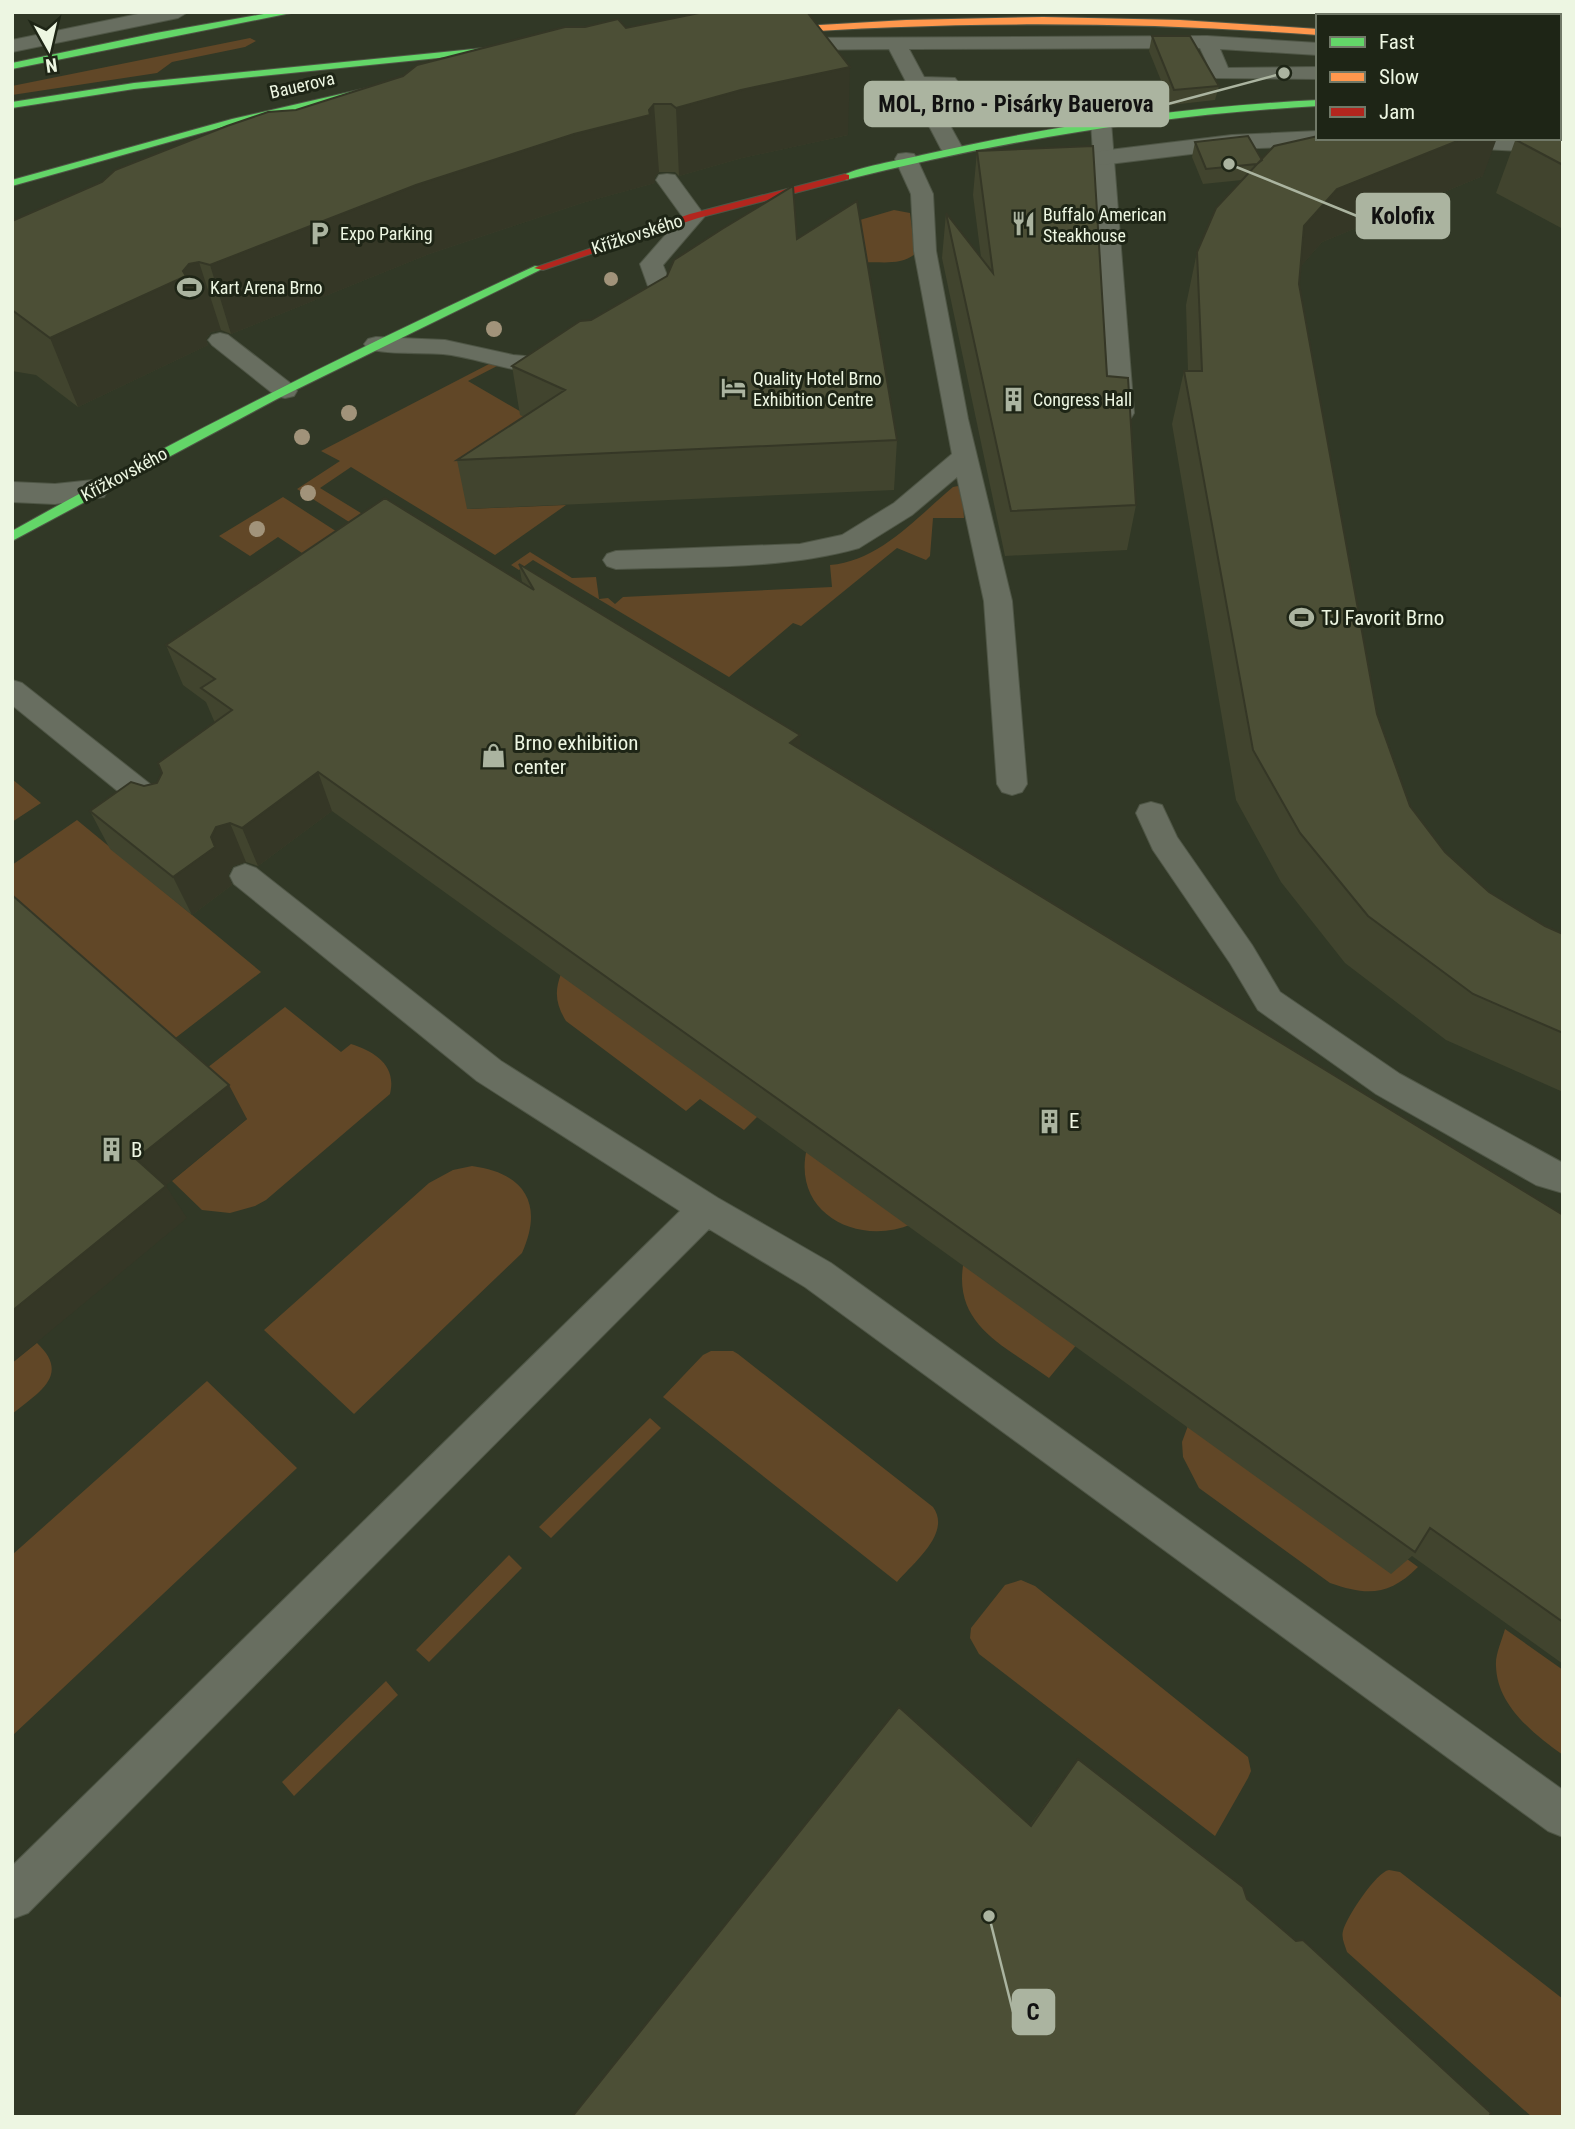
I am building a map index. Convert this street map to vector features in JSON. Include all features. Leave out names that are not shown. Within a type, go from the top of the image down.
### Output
[{"type":"main road","points":[[12,66],[292,12]]},
{"type":"main road","points":[[12,81],[253,18]]},
{"type":"main road","points":[[757,39],[902,22],[1015,20],[1174,21],[1316,32]]},
{"type":"main road","points":[[12,105],[129,85],[429,59],[522,46]]},
{"type":"main road","name":"Bauerova","points":[[12,183],[257,115],[404,83]]},
{"type":"main road","name":"Křížkovského","points":[[12,537],[93,490],[285,391],[553,261],[694,216],[952,149],[1101,122],[1264,105],[1316,103]]},
{"type":"street","points":[[1101,158],[1232,142],[1316,139]]},
{"type":"street","points":[[1444,140],[1563,146]]},
{"type":"street","points":[[12,492],[55,494],[93,490]]},
{"type":"lane","points":[[12,46],[178,12]]},
{"type":"lane","points":[[757,39],[1053,50],[1207,42],[1316,49]]},
{"type":"lane","points":[[1207,42],[1221,74],[1316,73]]},
{"type":"lane","points":[[896,43],[952,149]]},
{"type":"lane","points":[[484,67],[510,64]]},
{"type":"lane","points":[[911,74],[947,74]]},
{"type":"lane","points":[[1101,122],[1101,158],[1122,413]]},
{"type":"lane","points":[[906,159],[922,194],[925,251],[963,458],[975,496],[998,601],[1012,784]]},
{"type":"lane","points":[[640,331],[661,318],[666,303],[651,264],[694,216],[667,180]]},
{"type":"lane","points":[[220,340],[285,391]]},
{"type":"lane","points":[[376,345],[445,347],[513,362],[547,365],[587,362]]},
{"type":"lane","points":[[616,561],[800,553],[850,542],[903,509],[963,458]]},
{"type":"lane","points":[[16,702],[163,811]]},
{"type":"lane","points":[[1151,813],[1164,842],[1241,954],[1269,1001],[1388,1084],[1548,1174],[1563,1178]]},
{"type":"lane","points":[[245,876],[489,1071],[706,1209],[829,1283],[1563,1816]]},
{"type":"lane","points":[[12,1897],[706,1209]]},
{"type":"shaded area","points":[[250,38],[256,41],[245,47],[172,62],[157,73],[12,95],[12,86]]},
{"type":"shaded area","points":[[894,210],[910,213],[915,254],[901,261],[846,267],[775,303],[795,239]]},
{"type":"shaded area","points":[[491,363],[499,365],[468,381],[535,420],[469,509],[566,505],[495,555],[351,467],[320,488],[387,529],[376,539],[297,489],[340,461],[321,451]]},
{"type":"shaded area","points":[[958,486],[962,490],[964,518],[933,518],[930,556],[926,560],[897,548],[801,626],[793,623],[729,677],[533,560],[519,570],[511,565],[530,552],[572,578],[596,577],[599,599],[608,598],[615,604],[623,597],[832,587],[830,565],[848,562],[881,546],[897,536],[953,487]]},
{"type":"shaded area","points":[[283,497],[362,548],[329,571],[278,537],[250,556],[219,536]]},
{"type":"shaded area","points":[[12,779],[41,803],[12,822]]},
{"type":"shaded area","points":[[77,820],[261,972],[165,1046],[12,911],[12,865]]},
{"type":"shaded area","points":[[561,974],[760,1114],[744,1130],[700,1099],[686,1111],[566,1021],[557,998]]},
{"type":"shaded area","points":[[285,1007],[341,1052],[351,1044],[376,1056],[390,1075],[390,1094],[266,1200],[230,1213],[202,1210],[172,1181],[247,1119],[198,1075]]},
{"type":"shaded area","points":[[807,1148],[912,1224],[891,1230],[871,1231],[851,1227],[833,1219],[819,1207],[809,1191],[805,1171]]},
{"type":"shaded area","points":[[472,1166],[505,1176],[525,1194],[530,1206],[531,1220],[522,1253],[354,1414],[264,1330],[429,1183],[453,1170]]},
{"type":"shaded area","points":[[964,1260],[1078,1343],[1049,1378],[999,1343],[973,1317],[965,1301],[962,1282]]},
{"type":"shaded area","points":[[37,1343],[47,1354],[51,1374],[41,1390],[12,1414],[12,1363]]},
{"type":"shaded area","points":[[711,1351],[733,1351],[738,1354],[933,1507],[938,1517],[934,1537],[897,1582],[663,1397],[703,1355]]},
{"type":"shaded area","points":[[207,1381],[297,1468],[12,1736],[12,1555]]},
{"type":"shaded area","points":[[650,1418],[661,1428],[551,1538],[539,1527]]},
{"type":"shaded area","points":[[1189,1423],[1418,1567],[1397,1584],[1377,1591],[1355,1590],[1330,1583],[1199,1488],[1183,1457],[1182,1442]]},
{"type":"shaded area","points":[[509,1555],[522,1568],[429,1662],[416,1650]]},
{"type":"shaded area","points":[[1021,1580],[1035,1586],[1248,1757],[1251,1771],[1215,1836],[979,1654],[970,1638],[971,1628],[1005,1585]]},
{"type":"shaded area","points":[[1505,1629],[1563,1670],[1563,1755],[1519,1718],[1503,1694],[1496,1662]]},
{"type":"shaded area","points":[[386,1681],[398,1695],[294,1796],[282,1782]]},
{"type":"shaded area","points":[[1389,1870],[1400,1872],[1563,1999],[1563,2117],[1532,2117],[1347,1952],[1343,1939],[1345,1925],[1362,1896]]},
{"type":"building","points":[[704,12],[807,12],[850,67],[741,90],[676,108],[671,104],[654,104],[649,110],[650,115],[574,134],[416,185],[210,265],[199,262],[189,264],[183,271],[186,276],[50,338],[12,310],[12,221],[102,182],[115,170],[268,112],[296,110],[403,76],[417,65],[565,27],[585,27],[618,19],[626,28]]},
{"type":"building","points":[[1152,36],[1190,36],[1219,86],[1174,90]]},
{"type":"building","points":[[1563,131],[1563,165],[1516,140],[1561,140]]},
{"type":"building","points":[[1248,136],[1262,160],[1257,164],[1206,169],[1195,142]]},
{"type":"building","points":[[1316,136],[1316,140],[1460,140],[1337,189],[1304,226],[1299,284],[1377,714],[1410,806],[1445,852],[1489,892],[1563,934],[1563,1033],[1473,994],[1368,916],[1300,833],[1253,750],[1184,371],[1202,371],[1197,252],[1216,208],[1274,146]]},
{"type":"building","points":[[1093,146],[1107,376],[1128,378],[1136,505],[1011,511],[946,213],[993,273],[977,151]]},
{"type":"building","name":"Quality Hotel Brno Exhibition Centre","points":[[793,186],[797,239],[857,201],[897,440],[457,460],[565,390],[512,366],[580,321],[591,320],[667,276],[674,260]]},
{"type":"building","name":"E","points":[[385,498],[534,590],[519,564],[800,735],[790,743],[1563,1215],[1563,1622],[1430,1528],[1415,1552],[318,772],[242,828],[230,823],[216,827],[211,837],[215,847],[173,877],[90,811],[131,782],[144,786],[157,783],[162,773],[158,763],[232,710],[201,688],[215,679],[166,645]]},
{"type":"building","name":"B","points":[[12,895],[229,1085],[136,1159],[166,1186],[12,1311]]},
{"type":"building","points":[[899,1707],[1031,1826],[1078,1759],[1243,1887],[1247,1899],[1296,1941],[1303,1940],[1491,2113],[1489,2117],[572,2117]]},
{"type":"traffic: fast","points":[[12,66],[156,36],[292,12]]},
{"type":"traffic: fast","points":[[12,105],[134,86],[504,49]]},
{"type":"traffic: fast","points":[[12,183],[235,121],[393,85]]},
{"type":"traffic: fast","points":[[845,177],[962,149],[1080,127],[1198,111],[1316,103]]},
{"type":"traffic: fast","points":[[12,537],[272,396],[539,268]]},
{"type":"traffic: slow","points":[[1468,12],[1478,14]]},
{"type":"traffic: slow","points":[[768,31],[906,23],[1043,20],[1180,23],[1316,32]]},
{"type":"traffic: jam","points":[[539,268],[694,216],[845,177]]},
{"type":"place","name":"MOL, Brno - Pisárky Bauerova","points":[[1284,73]]},
{"type":"place","name":"Kolofix","points":[[1229,164]]},
{"type":"place","name":"Buffalo American Steakhouse","points":[[1023,224]]},
{"type":"place","name":"Expo Parking","points":[[320,233]]},
{"type":"place","name":"Kart Arena Brno","points":[[190,287]]},
{"type":"place","name":"Quality Hotel Brno Exhibition Centre","points":[[733,388]]},
{"type":"place","name":"Congress Hall","points":[[1013,399]]},
{"type":"place","name":"TJ Favorit Brno","points":[[1301,618]]},
{"type":"place","name":"Brno exhibition center","points":[[494,755]]},
{"type":"place","name":"E","points":[[1049,1121]]},
{"type":"place","name":"B","points":[[111,1150]]},
{"type":"place","name":"C","points":[[989,1916]]}]
